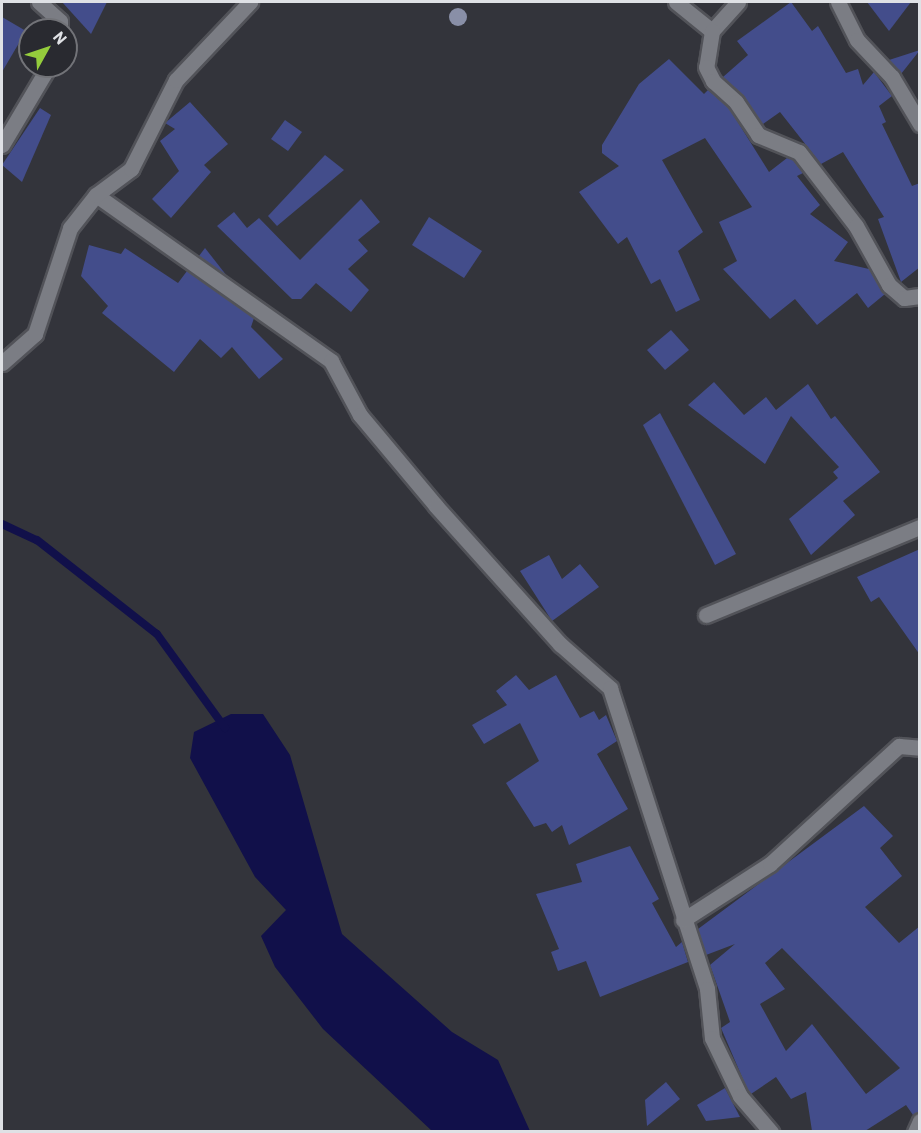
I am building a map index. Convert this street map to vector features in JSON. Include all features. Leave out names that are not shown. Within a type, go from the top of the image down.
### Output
[{"type":"street","points":[[39,2],[57,18]]},
{"type":"street","points":[[2,363],[36,334],[70,228],[96,195],[131,169],[176,80],[250,2]]},
{"type":"street","points":[[676,2],[712,31]]},
{"type":"street","points":[[738,2],[712,31],[706,67],[713,81],[736,102],[758,135],[798,152],[856,226],[889,285],[904,298],[920,296]]},
{"type":"street","points":[[838,2],[852,32],[892,77],[920,124]]},
{"type":"street","points":[[2,145],[42,78]]},
{"type":"street","points":[[96,195],[331,361],[360,415],[436,506],[560,644],[610,688],[683,920],[707,988],[712,1038],[740,1096],[771,1131]]},
{"type":"street","points":[[706,615],[920,527]]},
{"type":"street","points":[[683,920],[771,864],[899,746],[920,748]]},
{"type":"street","points":[[915,1131],[920,1121]]},
{"type":"shaded area","points":[[231,714],[263,714],[290,755],[342,934],[452,1032],[498,1060],[530,1131],[432,1131],[323,1029],[275,967],[261,936],[286,910],[255,877],[190,758],[194,732]]},
{"type":"building","points":[[62,2],[107,2],[91,34]]},
{"type":"building","points":[[791,2],[812,31],[818,26],[846,73],[858,69],[863,85],[874,72],[892,96],[879,106],[886,122],[882,124],[912,186],[920,183],[920,267],[901,282],[878,219],[884,217],[843,152],[821,164],[780,112],[763,124],[723,77],[748,55],[737,41]]},
{"type":"building","points":[[867,2],[911,2],[889,31]]},
{"type":"building","points":[[2,17],[18,26],[18,45],[2,72]]},
{"type":"building","points":[[920,50],[901,74],[889,60]]},
{"type":"building","points":[[669,59],[704,94],[708,90],[729,108],[769,172],[787,158],[793,160],[803,173],[797,176],[820,205],[810,214],[848,242],[834,261],[869,269],[885,294],[868,308],[857,293],[817,325],[795,299],[770,319],[723,269],[737,261],[719,222],[752,207],[705,138],[662,160],[703,232],[678,251],[700,300],[676,312],[660,279],[651,284],[627,237],[618,244],[579,192],[619,166],[602,153],[602,145],[639,84]]},
{"type":"building","points":[[190,102],[228,144],[204,165],[211,172],[171,218],[152,199],[179,171],[160,141],[175,129],[165,123]]},
{"type":"building","points":[[40,108],[51,115],[22,182],[2,165]]},
{"type":"building","points":[[285,120],[302,132],[288,151],[271,139]]},
{"type":"building","points":[[325,155],[344,170],[277,226],[268,216]]},
{"type":"building","points":[[361,199],[380,222],[358,240],[368,251],[348,269],[369,290],[351,312],[316,283],[301,299],[292,299],[217,226],[234,212],[247,228],[259,218],[300,260]]},
{"type":"building","points":[[429,217],[482,251],[464,278],[412,245]]},
{"type":"building","points":[[89,245],[121,254],[125,248],[178,283],[187,271],[254,318],[251,327],[283,359],[259,379],[232,347],[221,358],[200,339],[174,372],[102,313],[108,306],[81,276]]},
{"type":"building","points":[[205,248],[227,276],[199,256]]},
{"type":"building","points":[[671,330],[689,350],[665,370],[647,350]]},
{"type":"building","points":[[714,382],[744,415],[766,397],[776,410],[808,384],[831,419],[835,416],[880,472],[843,501],[855,515],[811,555],[789,519],[838,478],[833,472],[839,467],[791,416],[765,464],[688,405]]},
{"type":"building","points":[[660,413],[736,554],[715,565],[643,425]]},
{"type":"building","points":[[920,549],[920,655],[879,597],[871,602],[857,577]]},
{"type":"building","points":[[549,555],[562,579],[580,564],[599,587],[552,621],[520,571]]},
{"type":"building","points":[[516,675],[529,690],[556,675],[580,718],[594,711],[599,720],[606,715],[617,741],[597,754],[628,809],[569,845],[562,825],[552,832],[546,823],[534,827],[506,783],[539,761],[520,723],[484,744],[472,725],[507,705],[496,691]]},
{"type":"building","points":[[864,806],[893,836],[880,848],[902,876],[865,907],[899,943],[920,926],[920,1111],[913,1115],[906,1105],[865,1131],[812,1131],[806,1092],[791,1099],[776,1077],[751,1094],[721,1028],[730,1022],[710,965],[735,944],[706,955],[698,929]],"holes":[[[782,948],[900,1068],[866,1094],[812,1024],[786,1051],[760,1004],[785,989],[765,963]]]},
{"type":"building","points":[[630,846],[659,899],[652,903],[676,947],[682,942],[688,962],[600,997],[586,961],[558,971],[551,952],[559,949],[536,894],[582,882],[576,864]]},
{"type":"building","points":[[666,1082],[680,1099],[647,1126],[645,1100]]},
{"type":"building","points":[[725,1088],[740,1117],[706,1121],[697,1105]]},
{"type":"waterway","points":[[2,524],[37,540],[157,634],[225,728]]}]
